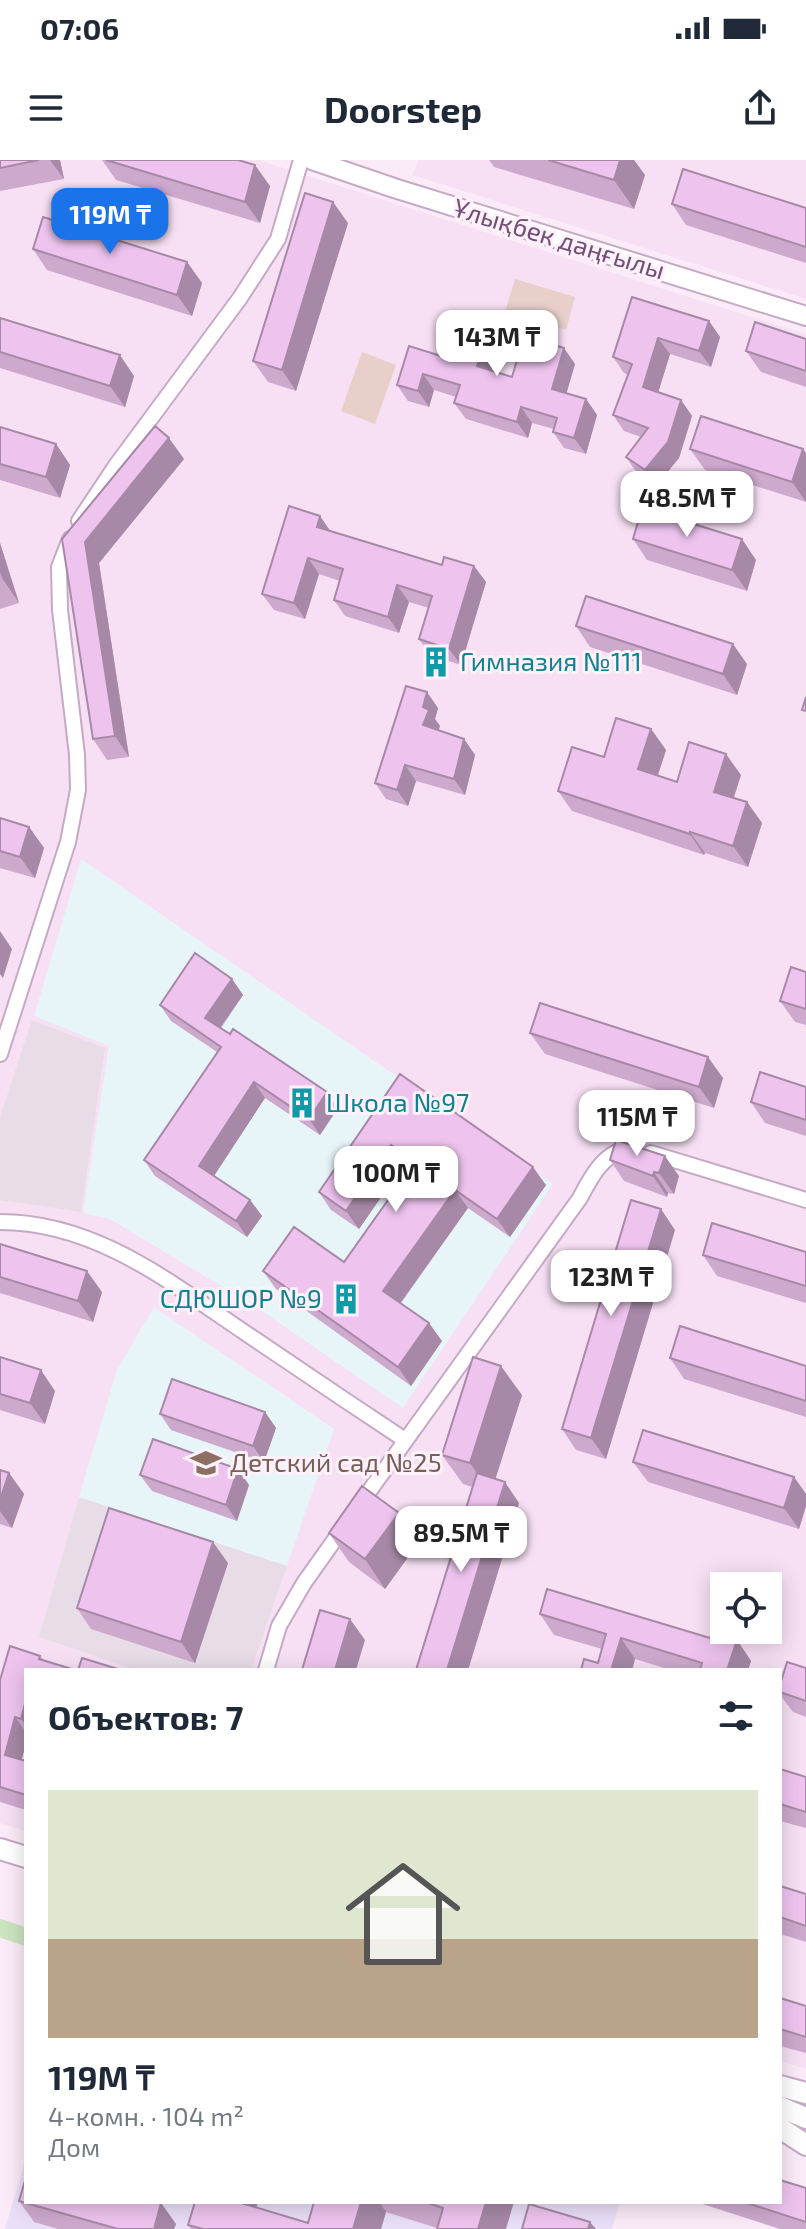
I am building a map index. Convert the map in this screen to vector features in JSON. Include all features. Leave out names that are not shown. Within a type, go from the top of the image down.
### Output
[{"type":"main road","points":[[0,1849],[24,1856]]},
{"type":"main road","points":[[782,2087],[806,2093]]},
{"type":"main road","points":[[782,2108],[806,2118]]},
{"type":"main road","points":[[782,2129],[806,2145]]},
{"type":"street","points":[[0,1054],[7,1006],[68,842],[78,790],[77,755],[60,610],[59,567],[74,529],[117,464],[240,298],[278,239],[301,160]]},
{"type":"street","name":"Ұлықбек даңғылы","points":[[312,160],[806,316]]},
{"type":"street","points":[[267,1668],[279,1626],[304,1583],[605,1161],[621,1150],[636,1149],[806,1200]]},
{"type":"street","points":[[0,1222],[21,1222],[101,1242],[155,1272],[405,1440]]},
{"type":"shaded area","points":[[0,160],[258,160],[806,334],[806,2069],[782,2062],[782,1668],[24,1668],[24,1830],[0,1823]]},
{"type":"shaded area","points":[[419,160],[806,160],[806,299],[412,175]]},
{"type":"shaded area","points":[[515,279],[575,297],[566,330],[505,312]]},
{"type":"shaded area","points":[[362,352],[396,365],[375,424],[341,411]]},
{"type":"shaded area","points":[[81,859],[553,1184],[403,1408],[256,1307],[110,1219],[83,1213],[109,1046],[34,1016]]},
{"type":"shaded area","points":[[32,1020],[105,1048],[81,1212],[0,1200],[0,1117]]},
{"type":"shaded area","name":"Детский сад №25","points":[[154,1307],[334,1429],[287,1566],[79,1497],[117,1370]]},
{"type":"shaded area","points":[[79,1497],[287,1566],[252,1668],[130,1668],[39,1637]]},
{"type":"shaded area","points":[[24,2165],[24,2204],[619,2204],[612,2229],[5,2229]]},
{"type":"building","points":[[0,160],[39,160],[0,168]]},
{"type":"building","points":[[106,160],[238,160],[255,165],[245,202]]},
{"type":"building","points":[[548,160],[620,160],[614,180]]},
{"type":"building","points":[[683,169],[806,208],[806,247],[672,204]]},
{"type":"building","points":[[305,193],[333,202],[282,370],[253,361]]},
{"type":"building","points":[[43,217],[187,262],[177,295],[33,249]]},
{"type":"building","points":[[632,297],[709,321],[699,351],[658,338],[643,387],[681,400],[668,442],[645,470],[626,457],[648,428],[613,415],[632,364],[613,357]]},
{"type":"building","points":[[453,317],[488,328],[477,366],[512,377],[524,336],[564,348],[552,389],[586,399],[574,438],[553,432],[557,418],[521,407],[517,422],[454,403],[460,385],[423,374],[418,391],[397,385],[409,346],[441,356]]},
{"type":"building","points":[[0,318],[120,355],[110,386],[0,352]]},
{"type":"building","points":[[755,322],[806,339],[806,371],[746,351]]},
{"type":"building","points":[[701,416],[803,449],[792,482],[690,449]]},
{"type":"building","points":[[155,426],[169,438],[85,542],[115,736],[93,739],[62,539]]},
{"type":"building","points":[[0,427],[56,444],[46,477],[0,464]]},
{"type":"building","points":[[289,506],[320,516],[317,527],[442,565],[444,557],[474,566],[449,649],[419,639],[432,596],[397,585],[388,617],[334,600],[343,569],[308,558],[294,603],[262,594]]},
{"type":"building","points":[[642,508],[742,539],[732,570],[633,539]]},
{"type":"building","points":[[586,596],[733,644],[723,674],[576,626]]},
{"type":"building","points":[[406,686],[427,692],[423,707],[429,710],[423,725],[464,739],[454,779],[405,765],[397,790],[375,783]]},
{"type":"building","points":[[616,718],[651,729],[638,769],[677,782],[689,742],[726,754],[714,792],[747,802],[733,846],[558,791],[572,747],[604,757]]},
{"type":"building","points":[[0,818],[29,827],[20,857],[0,851]]},
{"type":"building","name":"Школа №97","points":[[195,953],[232,979],[205,1018],[230,1034],[233,1029],[327,1092],[309,1119],[254,1082],[199,1166],[250,1200],[236,1221],[144,1160],[221,1047],[160,1005]]},
{"type":"building","points":[[791,967],[806,972],[806,1009],[780,1001]]},
{"type":"building","points":[[540,1003],[708,1057],[699,1087],[530,1033]]},
{"type":"building","points":[[760,1072],[806,1087],[806,1120],[751,1102]]},
{"type":"building","points":[[400,1074],[533,1167],[497,1219],[455,1190],[383,1291],[429,1323],[398,1367],[263,1271],[294,1227],[344,1262],[415,1162],[391,1145],[346,1211],[319,1192]]},
{"type":"building","points":[[616,1140],[665,1156],[659,1173],[654,1172],[653,1176],[610,1160]]},
{"type":"building","points":[[631,1200],[661,1209],[591,1438],[562,1429]]},
{"type":"building","points":[[712,1223],[806,1252],[806,1286],[703,1255]]},
{"type":"building","points":[[0,1244],[87,1271],[78,1301],[0,1277]]},
{"type":"building","points":[[680,1326],[806,1366],[806,1401],[670,1358]]},
{"type":"building","points":[[0,1357],[41,1370],[30,1403],[0,1394]]},
{"type":"building","points":[[473,1357],[501,1366],[470,1463],[442,1455]]},
{"type":"building","points":[[172,1379],[265,1412],[253,1446],[160,1414]]},
{"type":"building","points":[[643,1430],[794,1477],[784,1508],[633,1462]]},
{"type":"building","points":[[153,1439],[238,1469],[226,1505],[140,1475]]},
{"type":"building","points":[[0,1470],[9,1473],[0,1500]]},
{"type":"building","points":[[477,1473],[505,1482],[448,1668],[417,1668]]},
{"type":"building","points":[[362,1486],[399,1513],[365,1559],[329,1533]]},
{"type":"building","points":[[109,1508],[213,1542],[181,1642],[77,1608]]},
{"type":"building","points":[[547,1589],[710,1638],[710,1644],[736,1644],[728,1668],[701,1668],[702,1663],[621,1638],[612,1667],[615,1668],[582,1668],[584,1659],[598,1663],[606,1634],[540,1614]]},
{"type":"building","points":[[320,1610],[350,1619],[336,1668],[303,1668]]},
{"type":"building","points":[[10,1646],[68,1668],[24,1668],[24,1708],[21,1719],[15,1717],[5,1755],[24,1760],[24,1794],[0,1787],[0,1680]]},
{"type":"building","points":[[82,1658],[114,1668],[79,1668]]},
{"type":"building","points":[[787,1662],[806,1668],[806,1701],[782,1693]]},
{"type":"building","points":[[782,1770],[806,1777],[806,1812],[782,1805]]},
{"type":"building","points":[[782,1887],[806,1894],[806,1926],[782,1918]]},
{"type":"building","points":[[782,1999],[806,2006],[806,2037],[782,2030]]},
{"type":"building","points":[[782,2181],[806,2188],[806,2222],[750,2204],[782,2204]]},
{"type":"building","points":[[24,2184],[24,2202],[19,2201]]},
{"type":"building","points":[[30,2204],[161,2204],[154,2229],[118,2229]]},
{"type":"building","points":[[194,2204],[245,2204],[308,2223],[313,2204],[360,2204],[353,2229],[203,2229],[188,2225]]},
{"type":"building","points":[[431,2204],[485,2204],[478,2229],[437,2229],[443,2208]]},
{"type":"building","points":[[529,2204],[590,2222],[588,2229],[522,2229]]},
{"type":"waterway","points":[[0,1928],[24,1936]]},
{"type":"place","name":"Гимназия №111","points":[[436,662]]},
{"type":"place","name":"Школа №97","points":[[302,1103]]},
{"type":"place","name":"СДЮШОР №9","points":[[346,1299]]},
{"type":"place","name":"Детский сад №25","points":[[206,1463]]}]
